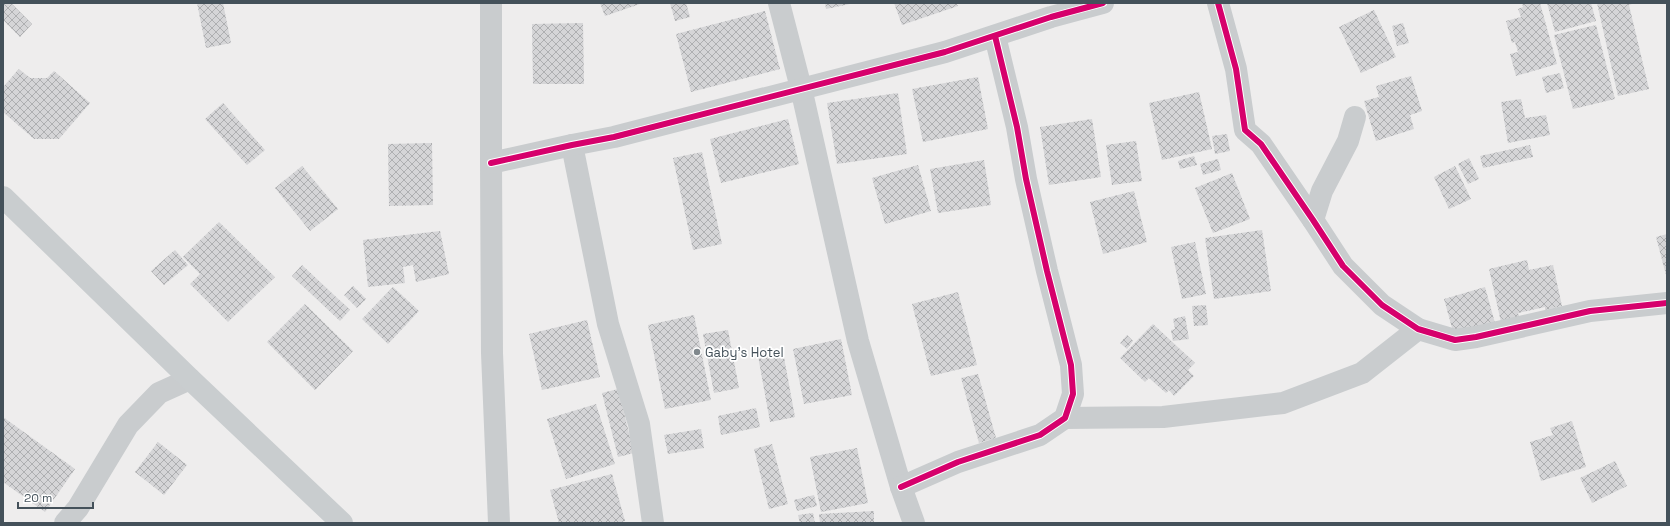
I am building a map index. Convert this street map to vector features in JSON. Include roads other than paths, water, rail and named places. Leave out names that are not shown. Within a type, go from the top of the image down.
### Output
[{"type":"main road","points":[[3,197],[190,379],[342,523]]},
{"type":"street","points":[[492,3],[492,354],[499,523]]},
{"type":"street","points":[[779,3],[802,88],[858,341],[901,487],[914,523]]},
{"type":"street","points":[[491,163],[614,137],[945,52],[1051,17],[1103,3]]},
{"type":"street","points":[[1218,3],[1236,69],[1245,130],[1261,144],[1344,266],[1382,305],[1418,329],[1455,340],[1476,337],[1590,311],[1667,303]]},
{"type":"street","points":[[995,36],[1017,127],[1026,179],[1047,271],[1071,365],[1073,394],[1065,418]]},
{"type":"street","points":[[1313,220],[1322,191],[1348,141],[1355,117]]},
{"type":"street","points":[[572,145],[608,324],[639,424],[653,523]]},
{"type":"street","points":[[901,487],[958,462],[1040,435],[1065,418],[1163,417],[1283,403],[1362,373],[1418,329]]},
{"type":"street","points":[[65,523],[78,508],[128,425],[159,393],[190,379]]},
{"type":"place","name":"Gaby's Hotel","points":[[697,352]]}]
